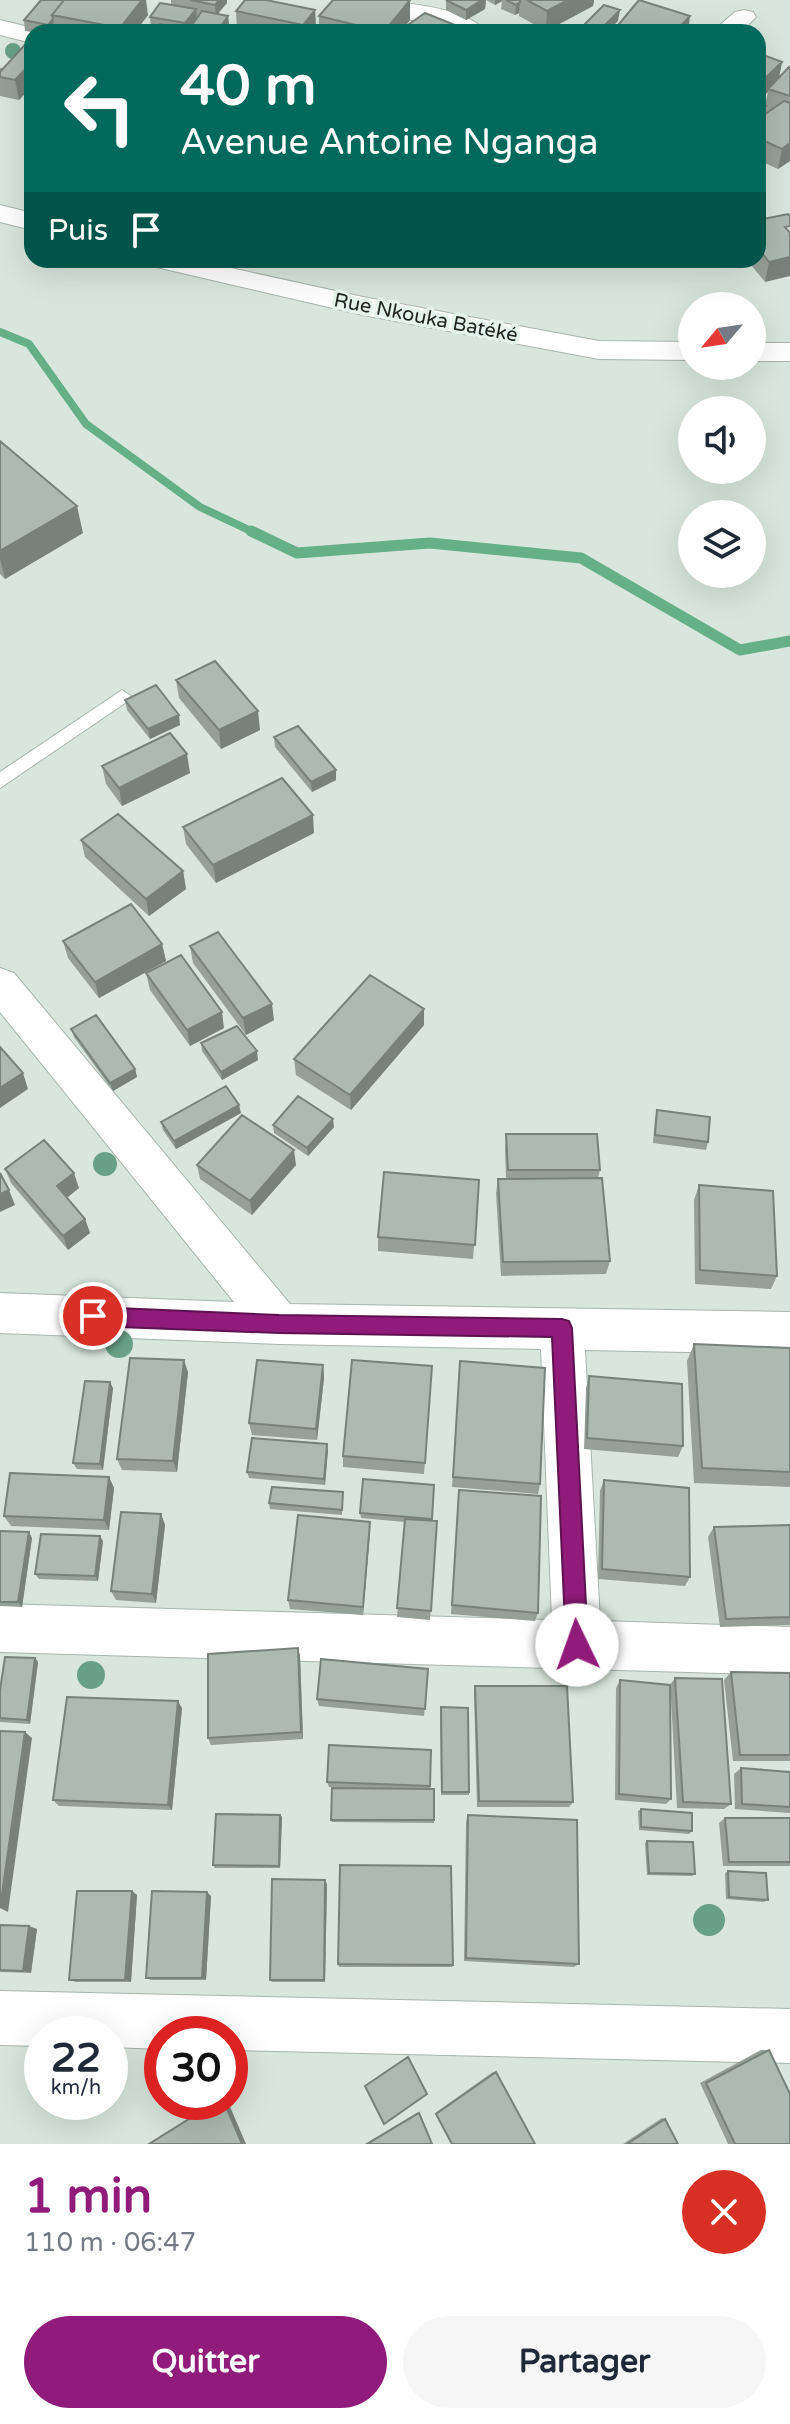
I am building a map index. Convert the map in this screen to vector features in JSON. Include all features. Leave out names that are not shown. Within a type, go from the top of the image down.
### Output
[{"type":"street","points":[[367,0],[457,24]]},
{"type":"street","points":[[0,27],[24,33]]},
{"type":"street","points":[[0,213],[24,220]]},
{"type":"street","name":"Rue Nkouka Batéké","points":[[191,268],[363,306],[599,350],[678,351]]},
{"type":"street","points":[[766,352],[790,352]]},
{"type":"street","points":[[0,984],[279,1324]]},
{"type":"street","points":[[0,1313],[279,1324],[790,1333]]},
{"type":"street","points":[[562,1328],[577,1645]]},
{"type":"street","points":[[0,1628],[790,1651]]},
{"type":"street","points":[[0,2018],[790,2036]]},
{"type":"lane","points":[[0,781],[122,696]]},
{"type":"building","points":[[41,0],[64,0],[49,24],[24,20]]},
{"type":"building","points":[[64,0],[142,0],[123,24],[99,24],[52,15]]},
{"type":"building","points":[[190,0],[219,0],[215,5]]},
{"type":"building","points":[[245,0],[266,0],[315,10],[304,24],[236,11]]},
{"type":"building","points":[[333,0],[410,0],[390,24],[352,24],[319,16]]},
{"type":"building","points":[[446,0],[482,0],[466,10]]},
{"type":"building","points":[[527,0],[568,0],[547,11]]},
{"type":"building","points":[[639,0],[690,16],[682,24],[619,24]]},
{"type":"building","points":[[160,3],[196,9],[185,23],[150,17]]},
{"type":"building","points":[[604,5],[620,10],[606,24],[585,24]]},
{"type":"building","points":[[202,11],[228,16],[222,24],[193,24]]},
{"type":"building","points":[[425,13],[452,24],[409,24]]},
{"type":"building","points":[[24,46],[24,70],[15,80],[0,77],[0,72]]},
{"type":"building","points":[[766,56],[782,62],[766,77]]},
{"type":"building","points":[[789,67],[790,96],[768,89]]},
{"type":"building","points":[[784,101],[790,103],[790,143],[782,149],[766,142],[766,113]]},
{"type":"building","points":[[790,216],[790,226],[785,227],[790,233],[790,257],[769,262],[766,258],[766,218]]},
{"type":"building","points":[[0,441],[77,506],[0,551]]},
{"type":"building","points":[[215,661],[258,711],[219,730],[176,680]]},
{"type":"building","points":[[156,685],[179,715],[148,729],[125,700]]},
{"type":"building","points":[[298,726],[336,770],[311,782],[274,737]]},
{"type":"building","points":[[170,733],[187,754],[119,788],[102,766]]},
{"type":"building","points":[[282,778],[313,815],[213,865],[183,827]]},
{"type":"building","points":[[118,814],[183,871],[146,899],[81,840]]},
{"type":"building","points":[[131,904],[162,944],[95,982],[63,941]]},
{"type":"building","points":[[218,932],[272,1004],[243,1018],[190,946]]},
{"type":"building","points":[[181,955],[222,1012],[187,1030],[146,973]]},
{"type":"building","points":[[370,975],[424,1009],[350,1095],[294,1059]]},
{"type":"building","points":[[96,1015],[135,1069],[110,1083],[71,1029]]},
{"type":"building","points":[[237,1026],[257,1051],[221,1072],[201,1043]]},
{"type":"building","points":[[0,1047],[23,1073],[0,1088]]},
{"type":"building","points":[[226,1086],[239,1105],[174,1141],[161,1122]]},
{"type":"building","points":[[298,1096],[333,1119],[307,1148],[273,1125]]},
{"type":"building","points":[[657,1110],[710,1117],[708,1142],[655,1135]]},
{"type":"building","points":[[242,1115],[294,1150],[250,1201],[197,1165]]},
{"type":"building","points":[[506,1134],[597,1134],[600,1170],[508,1170]]},
{"type":"building","points":[[44,1140],[74,1173],[57,1186],[85,1219],[63,1236],[5,1169]]},
{"type":"building","points":[[384,1172],[479,1180],[475,1245],[378,1237]]},
{"type":"building","points":[[0,1173],[9,1190],[0,1194]]},
{"type":"building","points":[[602,1178],[610,1261],[503,1262],[498,1179]]},
{"type":"building","points":[[699,1185],[773,1191],[777,1276],[700,1270]]},
{"type":"building","points":[[694,1344],[790,1348],[790,1472],[702,1468]]},
{"type":"building","points":[[130,1358],[184,1360],[173,1461],[117,1459]]},
{"type":"building","points":[[257,1360],[323,1365],[316,1429],[249,1423]]},
{"type":"building","points":[[352,1360],[432,1366],[425,1463],[343,1456]]},
{"type":"building","points":[[460,1361],[545,1368],[540,1484],[453,1477]]},
{"type":"building","points":[[589,1376],[682,1384],[683,1446],[587,1438]]},
{"type":"building","points":[[85,1381],[110,1382],[100,1464],[73,1463]]},
{"type":"building","points":[[252,1438],[327,1444],[324,1479],[247,1472]]},
{"type":"building","points":[[10,1473],[109,1477],[104,1520],[4,1516]]},
{"type":"building","points":[[363,1479],[434,1485],[432,1519],[360,1513]]},
{"type":"building","points":[[604,1480],[689,1488],[690,1577],[602,1569]]},
{"type":"building","points":[[272,1487],[343,1492],[342,1510],[269,1503]]},
{"type":"building","points":[[459,1490],[541,1496],[538,1613],[452,1605]]},
{"type":"building","points":[[121,1512],[161,1514],[152,1594],[111,1591]]},
{"type":"building","points":[[298,1515],[370,1522],[363,1607],[288,1600]]},
{"type":"building","points":[[405,1519],[437,1521],[431,1611],[397,1608]]},
{"type":"building","points":[[790,1525],[790,1617],[726,1619],[714,1527]]},
{"type":"building","points":[[0,1531],[29,1532],[18,1602],[0,1602]]},
{"type":"building","points":[[41,1534],[100,1536],[95,1576],[35,1574]]},
{"type":"building","points":[[298,1648],[301,1732],[208,1738],[208,1654]]},
{"type":"building","points":[[5,1657],[35,1658],[27,1720],[0,1718]]},
{"type":"building","points":[[321,1659],[428,1669],[425,1709],[317,1699]]},
{"type":"building","points":[[731,1672],[790,1673],[790,1755],[740,1755]]},
{"type":"building","points":[[675,1678],[722,1679],[731,1804],[683,1802]]},
{"type":"building","points":[[620,1680],[670,1685],[671,1799],[619,1794]]},
{"type":"building","points":[[475,1686],[567,1686],[573,1802],[479,1801]]},
{"type":"building","points":[[67,1697],[178,1701],[168,1805],[53,1800]]},
{"type":"building","points":[[441,1707],[468,1708],[469,1792],[442,1792]]},
{"type":"building","points":[[0,1731],[25,1732],[0,1908]]},
{"type":"building","points":[[329,1745],[431,1750],[430,1786],[327,1782]]},
{"type":"building","points":[[741,1768],[790,1772],[790,1807],[742,1804]]},
{"type":"building","points":[[332,1788],[434,1789],[434,1820],[331,1820]]},
{"type":"building","points":[[641,1809],[692,1813],[692,1831],[641,1827]]},
{"type":"building","points":[[216,1814],[280,1815],[279,1866],[213,1865]]},
{"type":"building","points":[[468,1815],[577,1820],[579,1964],[466,1958]]},
{"type":"building","points":[[725,1818],[790,1818],[790,1862],[729,1862]]},
{"type":"building","points":[[647,1841],[693,1842],[695,1874],[649,1873]]},
{"type":"building","points":[[340,1865],[451,1866],[453,1965],[338,1964]]},
{"type":"building","points":[[728,1871],[766,1873],[768,1900],[729,1897]]},
{"type":"building","points":[[272,1879],[325,1880],[324,1980],[270,1980]]},
{"type":"building","points":[[77,1891],[132,1891],[125,1980],[69,1980]]},
{"type":"building","points":[[152,1891],[207,1892],[202,1978],[146,1978]]},
{"type":"building","points":[[0,1925],[29,1926],[23,1971],[0,1970]]},
{"type":"building","points":[[769,2050],[790,2094],[790,2144],[735,2144],[706,2083]]},
{"type":"building","points":[[408,2057],[427,2094],[384,2124],[365,2086]]},
{"type":"building","points":[[496,2072],[535,2144],[452,2144],[436,2114]]},
{"type":"building","points":[[419,2113],[432,2144],[367,2144]]},
{"type":"building","points":[[665,2119],[678,2144],[627,2144]]},
{"type":"building","points":[[187,2120],[232,2120],[242,2144],[149,2144]]},
{"type":"waterway","points":[[0,332],[29,344],[86,424],[200,507],[255,533]]},
{"type":"waterway","points":[[251,531],[297,553],[430,543],[581,558],[740,650],[790,641]]},
{"type":"route","points":[[93,1316],[279,1324],[562,1328],[577,1645]]}]
